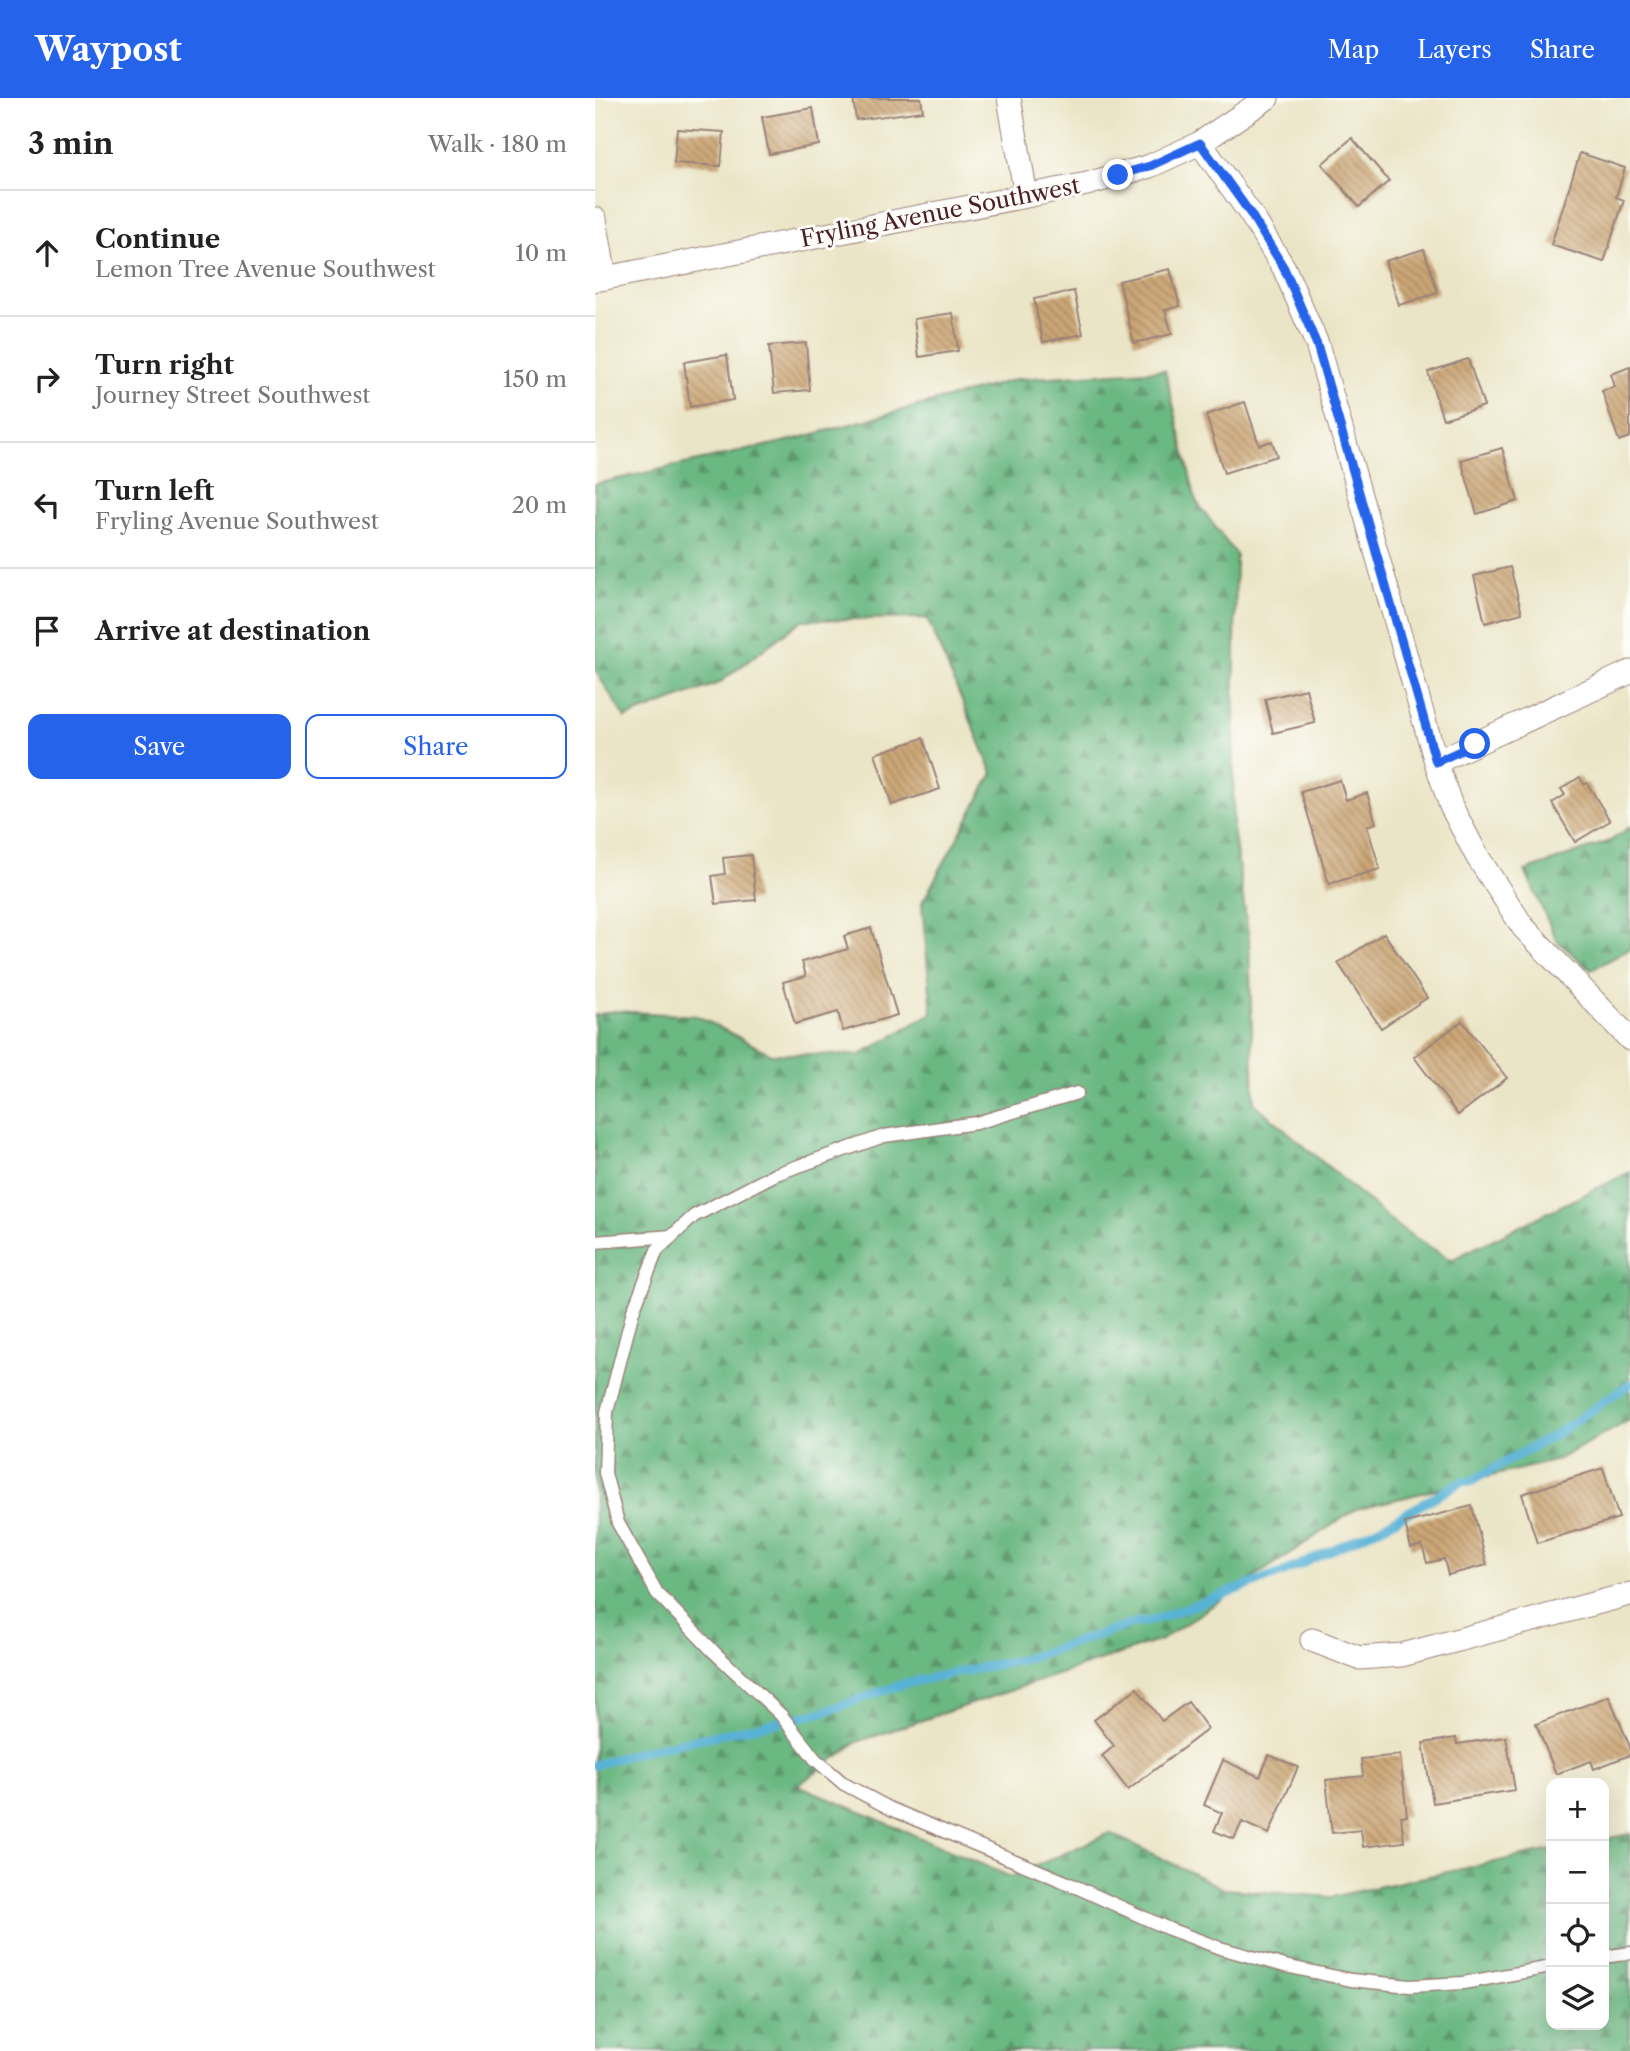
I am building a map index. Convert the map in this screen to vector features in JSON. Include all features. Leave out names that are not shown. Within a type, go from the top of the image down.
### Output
[{"type":"street","points":[[1009,98],[1026,196]]},
{"type":"street","name":"Fryling Avenue Southwest","points":[[600,279],[1087,184],[1150,166],[1200,143],[1267,98]]},
{"type":"street","points":[[1200,143],[1250,213],[1284,268],[1317,345],[1436,762],[1451,806],[1477,856],[1523,927],[1630,1039]]},
{"type":"street","points":[[595,219],[600,279]]},
{"type":"street","points":[[1436,762],[1630,672]]},
{"type":"street","points":[[1312,1640],[1359,1658],[1402,1655],[1630,1594]]},
{"type":"lane","points":[[1077,1093],[976,1123],[884,1136],[787,1170],[694,1216],[657,1250],[633,1311],[607,1412],[605,1473],[618,1523],[657,1592],[714,1652],[781,1715],[815,1759],[844,1784],[891,1809],[1169,1929],[1220,1948],[1285,1966],[1351,1980],[1410,1986],[1463,1983],[1546,1968]]},
{"type":"lane","points":[[595,1242],[672,1236]]},
{"type":"lane","points":[[1609,1956],[1630,1952]]},
{"type":"green space","points":[[1165,370],[1196,501],[1236,555],[1233,829],[1249,939],[1254,1103],[1397,1226],[1451,1260],[1630,1172],[1630,1420],[1557,1460],[1356,1509],[1161,1640],[857,1742],[798,1785],[1011,1877],[1110,1833],[1224,1889],[1331,1897],[1546,1851],[1546,2030],[1609,2030],[1609,1838],[1630,1834],[1630,2051],[595,2051],[595,1015],[614,1011],[697,1016],[771,1054],[860,1055],[932,1013],[922,903],[993,773],[927,618],[802,620],[719,683],[625,718],[595,670],[595,484],[796,439],[1017,379]]},
{"type":"green space","points":[[1630,827],[1630,949],[1591,970],[1557,941],[1525,871],[1610,841]]},
{"type":"building","points":[[853,98],[921,98],[923,111],[856,120]]},
{"type":"building","points":[[813,108],[819,145],[769,154],[762,117]]},
{"type":"building","points":[[677,129],[724,132],[721,166],[674,163]]},
{"type":"building","points":[[1352,138],[1389,181],[1359,207],[1322,164]]},
{"type":"building","points":[[1580,153],[1625,168],[1616,197],[1624,200],[1604,262],[1551,245]]},
{"type":"building","points":[[1424,249],[1438,293],[1399,305],[1385,261]]},
{"type":"building","points":[[1170,269],[1180,306],[1165,310],[1172,334],[1134,343],[1119,281]]},
{"type":"building","points":[[1074,291],[1083,334],[1043,342],[1034,299]]},
{"type":"building","points":[[953,313],[958,351],[919,357],[914,319]]},
{"type":"building","points":[[806,343],[810,390],[774,393],[769,346]]},
{"type":"building","points":[[727,355],[733,400],[690,407],[684,362]]},
{"type":"building","points":[[1468,359],[1484,406],[1443,419],[1428,372]]},
{"type":"building","points":[[1630,367],[1630,437],[1619,441],[1602,391],[1615,387],[1611,374]]},
{"type":"building","points":[[1245,402],[1259,445],[1272,441],[1277,456],[1224,473],[1206,415]]},
{"type":"building","points":[[1502,448],[1518,501],[1477,514],[1461,460]]},
{"type":"building","points":[[1510,567],[1522,613],[1485,623],[1474,576]]},
{"type":"building","points":[[1306,689],[1315,723],[1273,733],[1265,699]]},
{"type":"building","points":[[923,738],[940,789],[892,805],[875,754]]},
{"type":"building","points":[[1580,777],[1584,784],[1587,783],[1610,821],[1575,842],[1552,803],[1565,795],[1561,789]]},
{"type":"building","points":[[1340,780],[1346,800],[1367,793],[1376,823],[1367,826],[1380,869],[1329,884],[1301,792]]},
{"type":"building","points":[[751,855],[756,900],[716,904],[712,876],[725,874],[723,858]]},
{"type":"building","points":[[871,928],[897,1015],[843,1031],[838,1012],[795,1024],[783,982],[806,976],[802,962],[848,949],[844,936]]},
{"type":"building","points":[[1384,933],[1427,998],[1381,1028],[1338,963]]},
{"type":"building","points":[[1462,1021],[1507,1078],[1458,1115],[1414,1057]]},
{"type":"building","points":[[1603,1468],[1619,1518],[1537,1543],[1522,1494]]},
{"type":"building","points":[[1472,1506],[1487,1565],[1448,1575],[1444,1559],[1427,1563],[1422,1545],[1411,1548],[1405,1523]]},
{"type":"building","points":[[1137,1688],[1162,1721],[1188,1702],[1208,1729],[1128,1790],[1102,1756],[1114,1746],[1094,1720]]},
{"type":"building","points":[[1609,1696],[1630,1747],[1630,1755],[1594,1769],[1591,1761],[1556,1774],[1536,1724]]},
{"type":"building","points":[[1506,1737],[1515,1790],[1433,1803],[1423,1743],[1456,1738],[1457,1744]]},
{"type":"building","points":[[1269,1755],[1298,1767],[1269,1834],[1242,1822],[1234,1839],[1214,1831],[1222,1813],[1204,1805],[1223,1760],[1260,1777]]},
{"type":"building","points":[[1400,1755],[1407,1816],[1401,1816],[1404,1842],[1363,1847],[1361,1830],[1332,1833],[1326,1780],[1363,1776],[1361,1759]]},
{"type":"waterway","points":[[595,1765],[641,1751],[820,1713],[906,1683],[1024,1659],[1135,1623],[1150,1621],[1282,1573],[1386,1525],[1462,1481],[1470,1482],[1556,1434],[1630,1384]]},
{"type":"route","points":[[1118,175],[1150,166],[1200,143],[1250,213],[1284,268],[1317,345],[1436,762],[1475,744]]}]
